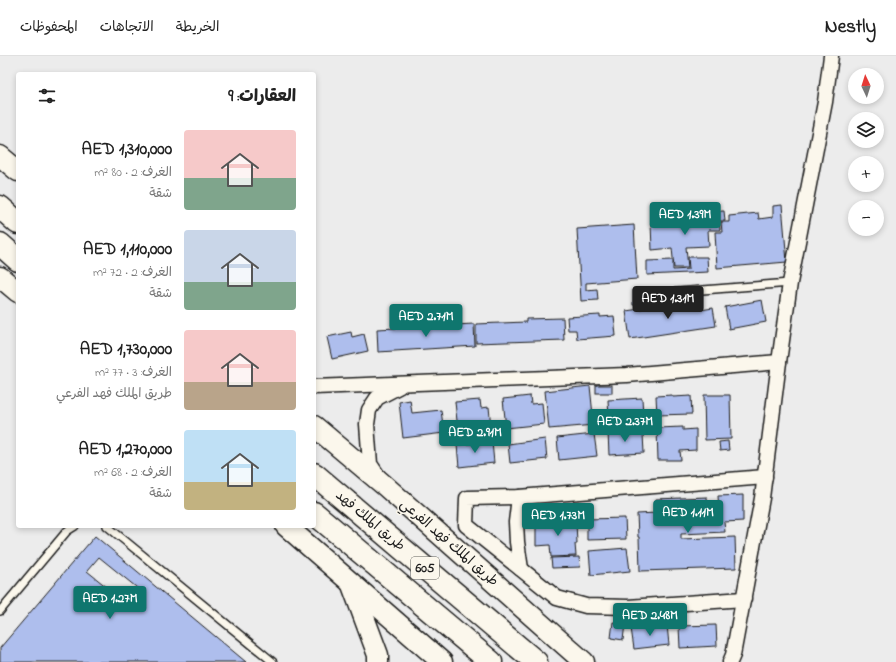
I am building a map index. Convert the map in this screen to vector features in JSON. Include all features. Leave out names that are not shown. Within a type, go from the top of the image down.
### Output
[{"type":"highway","points":[[0,208],[16,221]]},
{"type":"highway","points":[[0,244],[16,258]]},
{"type":"highway","name":"طريق الملك فهد","points":[[316,476],[536,662]]},
{"type":"highway","name":"605","points":[[316,515],[491,662]]},
{"type":"main road","points":[[0,156],[16,169]]},
{"type":"main road","points":[[0,277],[16,290]]},
{"type":"main road","name":"طريق الملك فهد الفرعي","points":[[316,428],[584,662]]},
{"type":"main road","points":[[288,528],[442,662]]},
{"type":"main road","points":[[351,583],[378,655],[378,662]]},
{"type":"street","points":[[730,662],[733,655],[744,599],[762,498],[778,362],[790,283],[825,102],[831,56]]},
{"type":"street","points":[[316,387],[627,375],[778,362]]},
{"type":"street","points":[[384,486],[370,464],[367,424],[369,410],[376,398],[404,384]]},
{"type":"street","points":[[744,599],[628,607],[586,606],[557,598],[466,525],[467,498],[519,497],[765,477]]},
{"type":"street","points":[[519,497],[516,522],[521,569]]},
{"type":"lane","points":[[652,294],[790,283]]},
{"type":"lane","points":[[0,611],[67,531],[72,528]]},
{"type":"lane","points":[[109,528],[273,662]]},
{"type":"building","points":[[782,205],[787,262],[717,268],[715,232],[722,232],[721,222],[729,222],[729,216],[758,213],[759,219],[773,217],[773,206]]},
{"type":"building","points":[[724,211],[725,221],[719,221],[720,230],[708,230],[709,246],[686,247],[688,268],[674,268],[672,248],[652,250],[651,223],[690,221],[691,224],[703,223],[703,212]]},
{"type":"building","points":[[634,225],[637,279],[586,283],[586,290],[597,289],[598,300],[581,301],[577,229]]},
{"type":"building","points":[[688,257],[707,257],[708,272],[647,275],[647,261],[673,260],[673,270],[689,269]]},
{"type":"building","points":[[633,289],[649,289],[650,304],[633,305]]},
{"type":"building","points":[[762,300],[766,322],[729,329],[725,307]]},
{"type":"building","points":[[674,304],[674,309],[700,305],[701,310],[713,308],[716,326],[630,339],[626,311]]},
{"type":"building","points":[[600,315],[600,317],[614,316],[616,336],[577,339],[576,330],[568,330],[567,317]]},
{"type":"building","points":[[563,318],[564,340],[476,343],[476,324],[526,322],[526,319]]},
{"type":"building","points":[[474,324],[475,346],[378,352],[377,329]]},
{"type":"building","points":[[351,332],[352,337],[364,334],[368,351],[332,359],[327,337]]},
{"type":"building","points":[[596,385],[612,385],[612,393],[596,393]]},
{"type":"building","points":[[590,386],[594,425],[549,429],[545,391]]},
{"type":"building","points":[[672,395],[673,397],[691,396],[692,414],[657,415],[656,396]]},
{"type":"building","points":[[704,395],[730,395],[731,439],[705,440]]},
{"type":"building","points":[[530,396],[531,404],[542,403],[544,424],[506,428],[503,399]]},
{"type":"building","points":[[642,398],[643,416],[609,418],[608,400]]},
{"type":"building","points":[[410,400],[412,413],[441,410],[444,433],[403,438],[399,402]]},
{"type":"building","points":[[480,400],[481,408],[489,407],[491,427],[458,430],[455,402]]},
{"type":"building","points":[[683,427],[683,430],[696,429],[696,450],[680,451],[681,460],[658,460],[657,428]]},
{"type":"building","points":[[630,431],[630,434],[643,434],[644,453],[609,455],[608,432]]},
{"type":"building","points":[[594,434],[597,456],[559,460],[557,438]]},
{"type":"building","points":[[545,439],[547,459],[510,463],[508,444]]},
{"type":"building","points":[[728,441],[729,450],[720,451],[719,442]]},
{"type":"building","points":[[492,442],[494,463],[459,467],[457,445]]},
{"type":"building","points":[[743,495],[743,521],[724,522],[725,532],[681,534],[681,539],[735,537],[736,568],[640,571],[637,514],[657,513],[656,499],[707,497],[708,510],[719,510],[718,496]]},
{"type":"building","points":[[625,518],[626,539],[587,540],[587,519]]},
{"type":"building","points":[[576,521],[576,556],[551,557],[550,545],[536,546],[536,522]]},
{"type":"building","points":[[95,536],[246,662],[0,662],[0,648]],"holes":[[[99,557],[141,591],[129,605],[87,571]]]},
{"type":"building","points":[[627,548],[630,571],[591,575],[589,551]]},
{"type":"building","points":[[579,557],[580,567],[552,568],[551,558]]},
{"type":"building","points":[[613,622],[625,624],[623,640],[611,638]]},
{"type":"building","points":[[667,625],[669,645],[634,649],[631,628]]},
{"type":"building","points":[[716,625],[717,646],[680,648],[679,626]]}]
